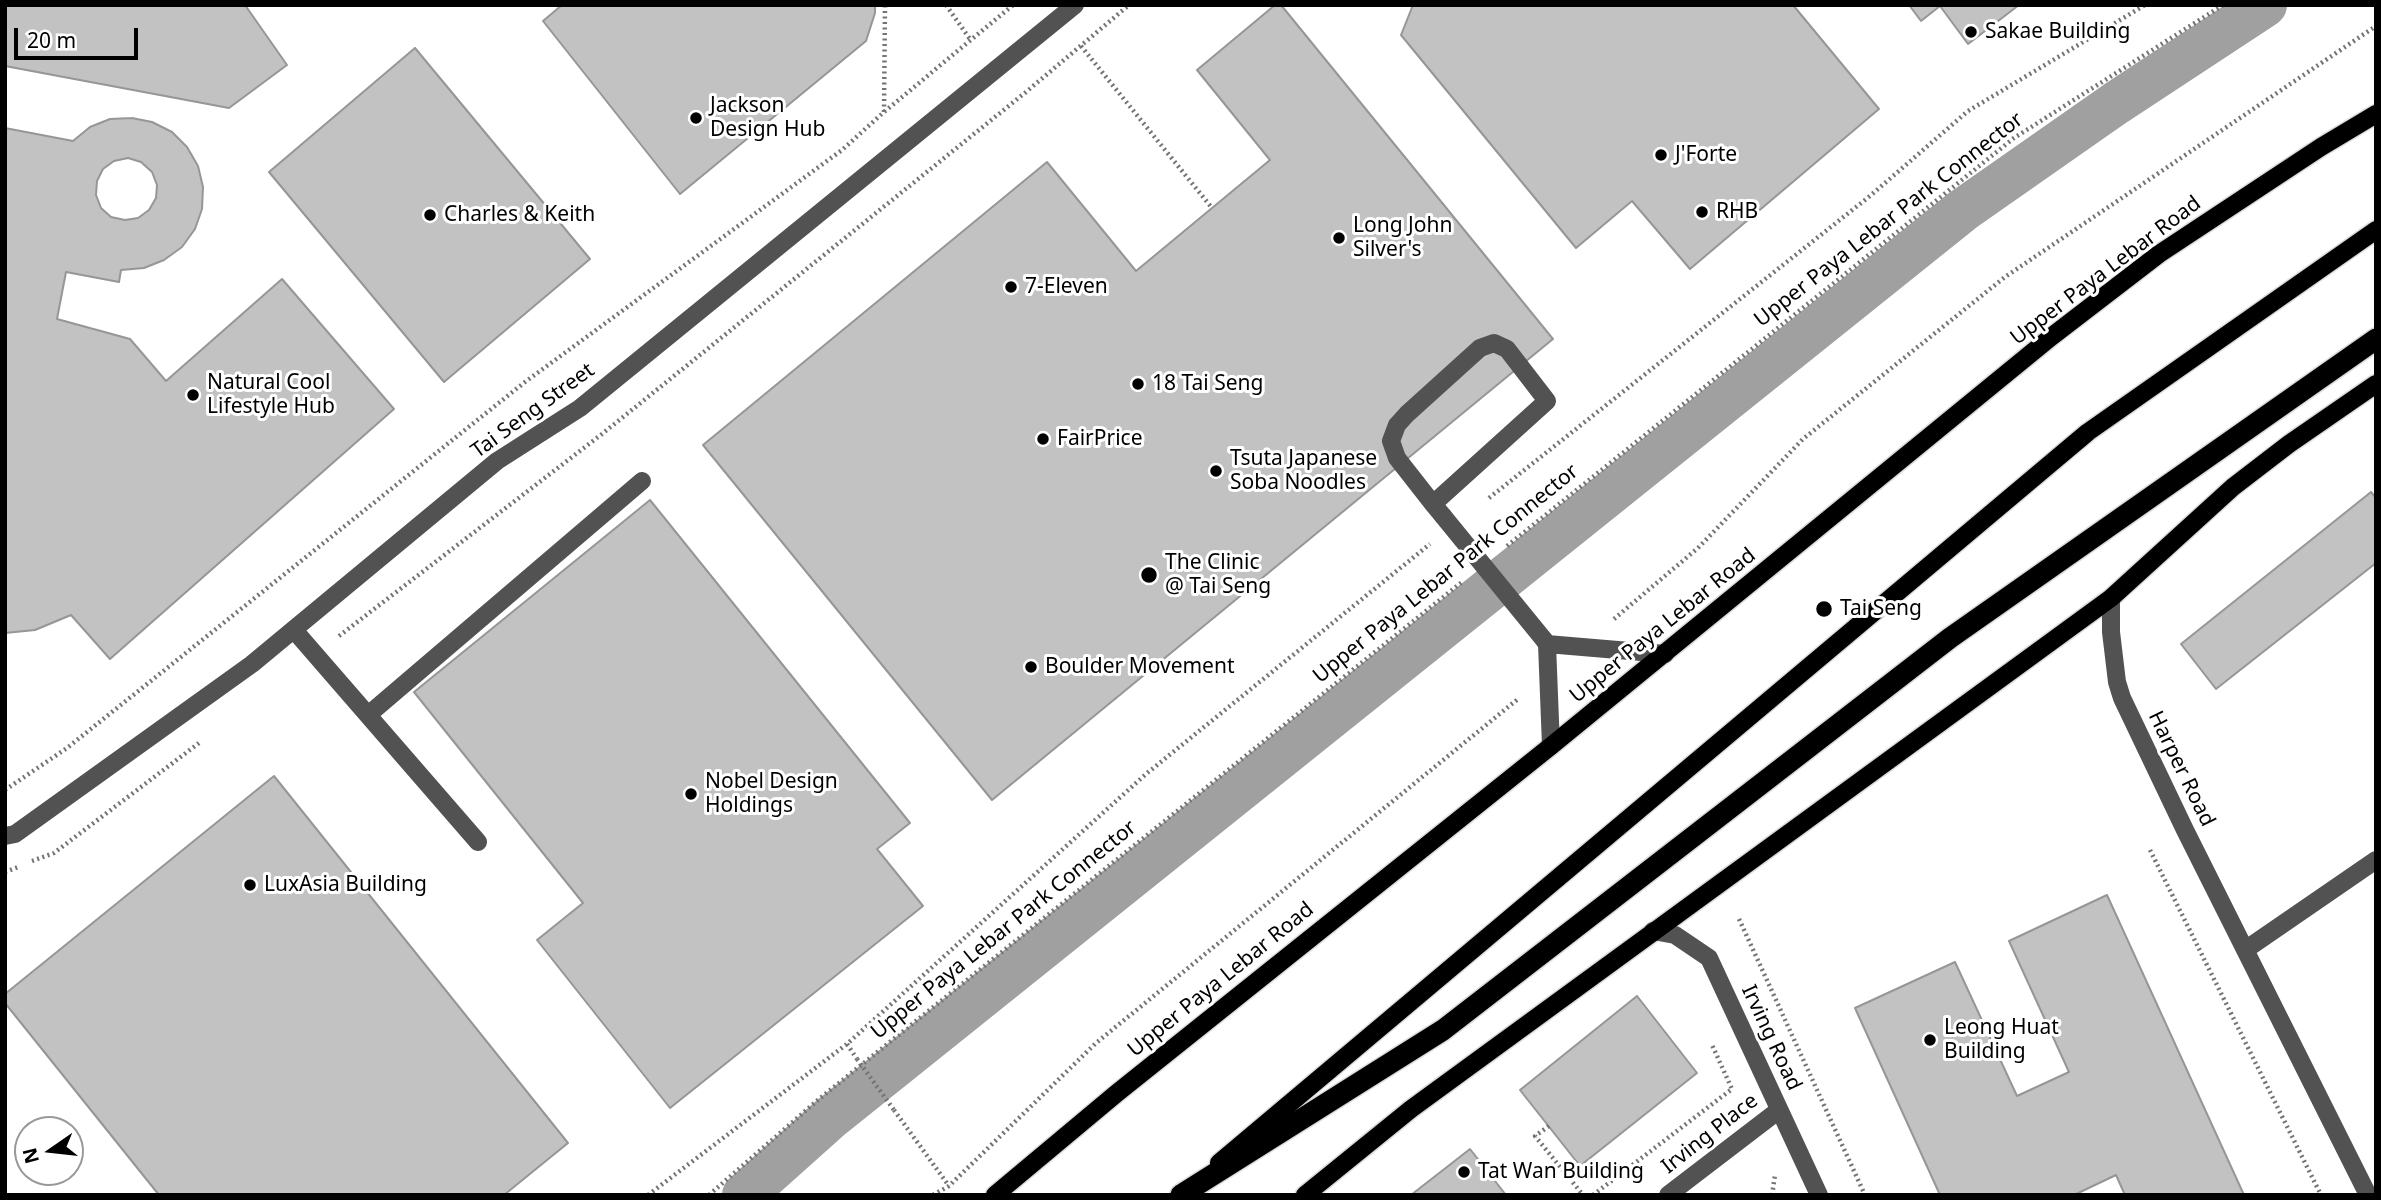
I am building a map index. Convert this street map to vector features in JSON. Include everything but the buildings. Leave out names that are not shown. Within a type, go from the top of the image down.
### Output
[{"type":"highway","points":[[1181,1195],[1443,1030],[1950,638],[2376,340]]},
{"type":"main road","name":"Upper Paya Lebar Road","points":[[995,1195],[1117,1093],[1665,654],[2051,337],[2148,263],[2321,147],[2376,114]]},
{"type":"main road","points":[[1181,1195],[2088,432],[2376,230]]},
{"type":"main road","points":[[1305,1195],[1411,1109],[2111,598],[2233,487],[2289,444],[2376,384]]},
{"type":"street","name":"Tai Seng Street","points":[[5,836],[15,834],[253,664],[497,461],[580,408],[1075,5]]},
{"type":"street","points":[[1438,510],[1547,401],[1507,349],[1494,343],[1480,348],[1397,425],[1391,441],[1397,458],[1438,510],[1546,642],[1551,746]]},
{"type":"street","points":[[368,715],[642,481]]},
{"type":"street","name":"Harper Road","points":[[2111,598],[2111,632],[2117,682],[2122,698],[2368,1195]]},
{"type":"street","points":[[294,630],[478,842]]},
{"type":"street","points":[[1546,642],[1665,654]]},
{"type":"street","points":[[2245,950],[2376,860]]},
{"type":"street","name":"Irving Road","points":[[1653,931],[1675,935],[1709,958],[1819,1195]]},
{"type":"street","name":"Irving Place","points":[[1668,1195],[1779,1110]]},
{"type":"path","points":[[884,111],[885,5]]},
{"type":"path","points":[[947,5],[970,39]]},
{"type":"path","points":[[5,790],[67,748],[525,382],[842,150],[884,111],[1013,5]]},
{"type":"path","points":[[1480,505],[1870,196],[1968,111],[2145,5]]},
{"type":"path","name":"Upper Paya Lebar Park Connector","points":[[1503,549],[2014,138],[2223,5]]},
{"type":"path","points":[[1582,647],[1698,548],[1803,439],[2005,277],[2376,26]]},
{"type":"path","points":[[1081,46],[1212,208]]},
{"type":"path","points":[[648,1195],[847,1044],[1146,774],[1438,538]]},
{"type":"path","name":"Upper Paya Lebar Park Connector","points":[[709,1195],[819,1099],[1471,575]]},
{"type":"path","points":[[933,1195],[949,1186],[1096,1043],[1548,674]]},
{"type":"path","points":[[2150,850],[2321,1195]]},
{"type":"path","points":[[1739,919],[1865,1195]]},
{"type":"path","points":[[1593,1195],[1732,1088],[1710,1039]]},
{"type":"path","points":[[847,1044],[949,1186]]},
{"type":"path","points":[[1549,1126],[1535,1136],[1583,1195]]},
{"type":"waterway","points":[[744,1195],[830,1118],[1963,210],[2116,103],[2265,5]]},
{"type":"place","name":"Sakae Building","points":[[1971,32]]},
{"type":"place","name":"Jackson Design Hub","points":[[696,118]]},
{"type":"place","name":"J'Forte","points":[[1661,155]]},
{"type":"place","name":"RHB","points":[[1702,212]]},
{"type":"place","name":"Charles & Keith","points":[[430,215]]},
{"type":"place","name":"Long John Silver's","points":[[1339,238]]},
{"type":"place","name":"7-Eleven","points":[[1011,287]]},
{"type":"place","name":"18 Tai Seng","points":[[1138,384]]},
{"type":"place","name":"Natural Cool Lifestyle Hub","points":[[193,395]]},
{"type":"place","name":"FairPrice","points":[[1043,439]]},
{"type":"place","name":"Tsuta Japanese Soba Noodles","points":[[1216,471]]},
{"type":"place","name":"The Clinic @ Tai Seng","points":[[1149,575]]},
{"type":"place","name":"Tai Seng","points":[[1824,609]]},
{"type":"place","name":"Boulder Movement","points":[[1031,667]]},
{"type":"place","name":"Nobel Design Holdings","points":[[691,794]]},
{"type":"place","name":"LuxAsia Building","points":[[250,885]]},
{"type":"place","name":"Leong Huat Building","points":[[1930,1040]]},
{"type":"place","name":"Tat Wan Building","points":[[1464,1172]]}]
